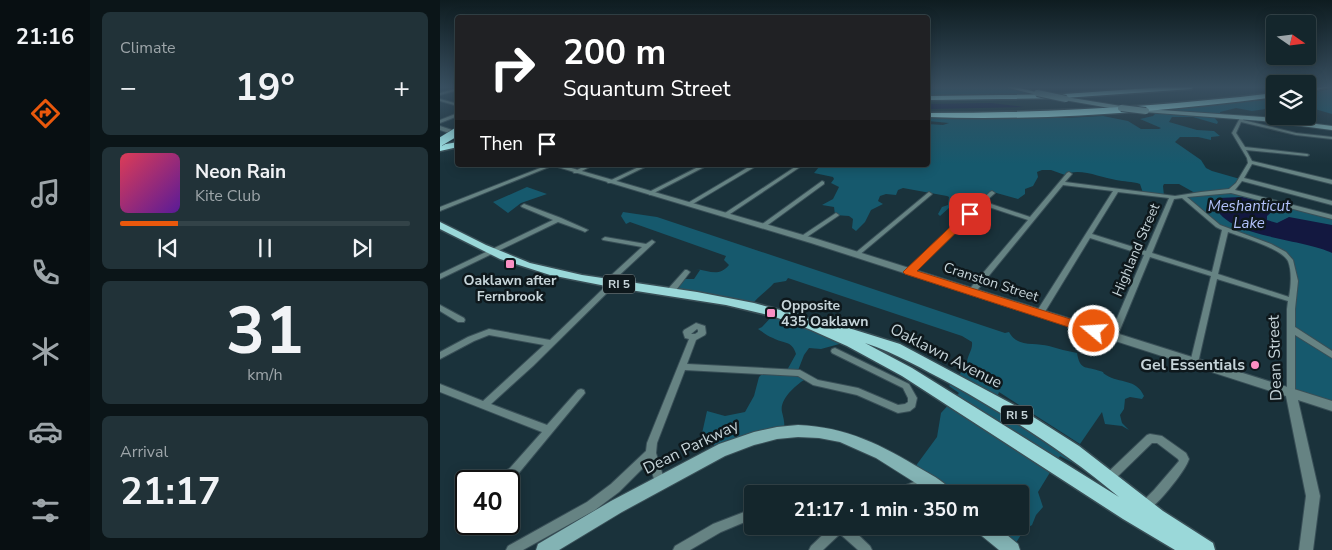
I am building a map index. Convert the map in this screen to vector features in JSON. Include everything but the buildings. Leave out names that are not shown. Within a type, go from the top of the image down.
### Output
[{"type":"highway","points":[[930,115],[1074,113]]},
{"type":"highway","points":[[440,137],[455,130]]},
{"type":"highway","points":[[440,142],[455,131]]},
{"type":"highway","points":[[440,148],[455,145]]},
{"type":"main road","points":[[1166,113],[1332,128]]},
{"type":"main road","name":"Oaklawn Avenue","points":[[440,225],[492,252],[541,269],[610,283],[752,306],[871,339],[916,358],[1038,427],[1109,478],[1167,525],[1206,550]]},
{"type":"main road","name":"Oaklawn Avenue","points":[[806,322],[871,352],[907,372],[1129,513],[1193,550]]},
{"type":"main road","name":"Dean Parkway","points":[[544,550],[568,534],[660,482],[716,453],[748,440],[786,432],[806,431],[834,434],[864,443],[933,485]]},
{"type":"main road","points":[[993,535],[1012,550]]},
{"type":"street","points":[[440,122],[455,115]]},
{"type":"street","points":[[1231,191],[1249,167],[1250,162],[1234,133],[1242,119],[1296,134],[1332,138]]},
{"type":"street","points":[[440,128],[455,129]]},
{"type":"street","points":[[1243,148],[1307,155]]},
{"type":"street","points":[[1250,162],[1332,182]]},
{"type":"street","points":[[440,210],[548,167]]},
{"type":"street","name":"Cranston Street","points":[[560,167],[802,238],[1332,406]]},
{"type":"street","points":[[576,172],[587,167]]},
{"type":"street","points":[[610,182],[643,167]]},
{"type":"street","points":[[650,193],[702,167]]},
{"type":"street","points":[[689,204],[753,167]]},
{"type":"street","points":[[725,215],[797,167]]},
{"type":"street","points":[[972,292],[1069,174]]},
{"type":"street","points":[[1240,179],[1332,203]]},
{"type":"street","points":[[763,226],[822,182]]},
{"type":"street","points":[[1060,183],[1174,197]]},
{"type":"street","points":[[1040,314],[1116,190]]},
{"type":"street","name":"Highland Street","points":[[1112,337],[1146,253],[1172,198],[1201,192],[1231,191],[1332,217]]},
{"type":"street","points":[[909,272],[992,193]]},
{"type":"street","points":[[856,255],[929,194]]},
{"type":"street","points":[[1184,197],[1212,222],[1225,230],[1194,362]]},
{"type":"street","points":[[982,203],[1032,219]]},
{"type":"street","points":[[524,206],[586,230]]},
{"type":"street","points":[[802,238],[836,214]]},
{"type":"street","points":[[440,278],[559,220]]},
{"type":"street","name":"Dean Street","points":[[1225,230],[1269,245],[1285,254],[1292,264],[1295,280],[1292,300],[1291,394],[1314,496],[1306,550]]},
{"type":"street","points":[[1088,235],[1292,300]]},
{"type":"street","points":[[484,405],[550,343],[649,244],[605,239]]},
{"type":"street","points":[[670,292],[687,272]]},
{"type":"street","points":[[440,308],[461,320]]},
{"type":"street","points":[[1292,329],[1332,355]]},
{"type":"street","points":[[440,356],[471,339],[489,332],[550,343]]},
{"type":"street","points":[[660,482],[651,453],[655,432],[693,338]]},
{"type":"street","points":[[681,367],[800,374],[816,384],[858,392],[898,409],[907,408],[912,404],[913,398],[906,386],[835,351]]},
{"type":"street","points":[[440,388],[549,430]]},
{"type":"street","points":[[515,470],[581,393]]},
{"type":"street","points":[[1109,478],[1150,438],[1159,439],[1182,456],[1184,459],[1183,463],[1145,507]]},
{"type":"street","points":[[512,550],[591,506],[615,488],[651,453]]},
{"type":"street","points":[[918,485],[927,481]]},
{"type":"street","points":[[679,550],[717,528],[744,517]]},
{"type":"street","points":[[815,550],[831,535]]},
{"type":"street","points":[[850,535],[866,550]]},
{"type":"shaded area","points":[[1153,113],[1220,113],[1221,116],[1213,116],[1218,122],[1217,124],[1193,117],[1172,117],[1169,122],[1197,130],[1214,131],[1220,136],[1211,137],[1211,140],[1198,137],[1180,137],[1175,142],[1201,160],[1206,168],[1240,179],[1232,191],[1332,217],[1332,407],[1293,394],[1292,262],[1283,252],[1219,226],[1185,197],[1195,193],[1179,184],[1164,184],[1164,196],[1143,193],[1140,184],[1134,182],[1119,181],[1077,172],[1065,175],[1051,170],[1042,170],[1037,172],[1038,177],[1033,186],[1025,189],[1025,194],[1018,199],[993,192],[980,202],[966,197],[959,198],[951,201],[950,207],[940,216],[938,214],[942,207],[948,205],[949,197],[903,188],[898,190],[896,195],[886,194],[880,196],[878,201],[883,204],[871,210],[865,222],[856,231],[852,228],[853,219],[849,216],[835,215],[834,207],[822,205],[833,199],[839,187],[831,183],[834,179],[833,177],[814,173],[819,167],[930,167],[930,124],[943,125],[949,123],[930,121],[930,118],[1065,118],[1103,116],[1128,121],[1141,129],[1161,128],[1140,119],[1155,114]]},
{"type":"shaded area","points":[[527,187],[547,194],[521,203],[508,213],[493,202]]},
{"type":"shaded area","points":[[623,212],[657,217],[1005,333],[1009,332],[1012,337],[1027,344],[1044,345],[1077,353],[1080,363],[1084,367],[1137,386],[1144,396],[1142,399],[1130,397],[1125,399],[1124,409],[1120,415],[1122,423],[1129,430],[1122,426],[1105,424],[1102,412],[1080,444],[999,392],[996,401],[1082,459],[1077,465],[1060,456],[1038,492],[1043,507],[1029,527],[1029,485],[932,485],[912,471],[937,437],[941,413],[959,393],[949,386],[967,366],[972,342],[962,336],[788,278],[786,281],[774,283],[751,306],[666,291],[677,279],[694,279],[700,270],[696,269],[714,272],[722,271],[729,265],[724,260],[726,256],[630,222],[626,224],[621,216]]},
{"type":"shaded area","points":[[775,313],[843,343],[821,349],[809,348],[804,355],[797,373],[807,378],[794,388],[783,402],[784,432],[717,450],[710,438],[701,438],[707,411],[725,416],[745,412],[754,396],[759,377],[764,372],[786,372],[796,354],[790,344],[777,340],[758,329]]},
{"type":"shaded area","points":[[994,535],[1021,535],[1012,549]]},
{"type":"water","name":"Meshanticut Lake","points":[[1242,197],[1266,203],[1275,209],[1267,216],[1267,220],[1277,223],[1289,217],[1332,225],[1332,253],[1246,230],[1231,223],[1219,213],[1214,201],[1218,198]]},
{"type":"place","name":"Oaklawn after Fernbrook","points":[[510,264]]},
{"type":"place","name":"Opposite 435 Oaklawn","points":[[771,313]]},
{"type":"place","name":"Gel Essentials","points":[[1255,365]]},
{"type":"route","points":[[970,214],[909,272],[1094,331]]}]
